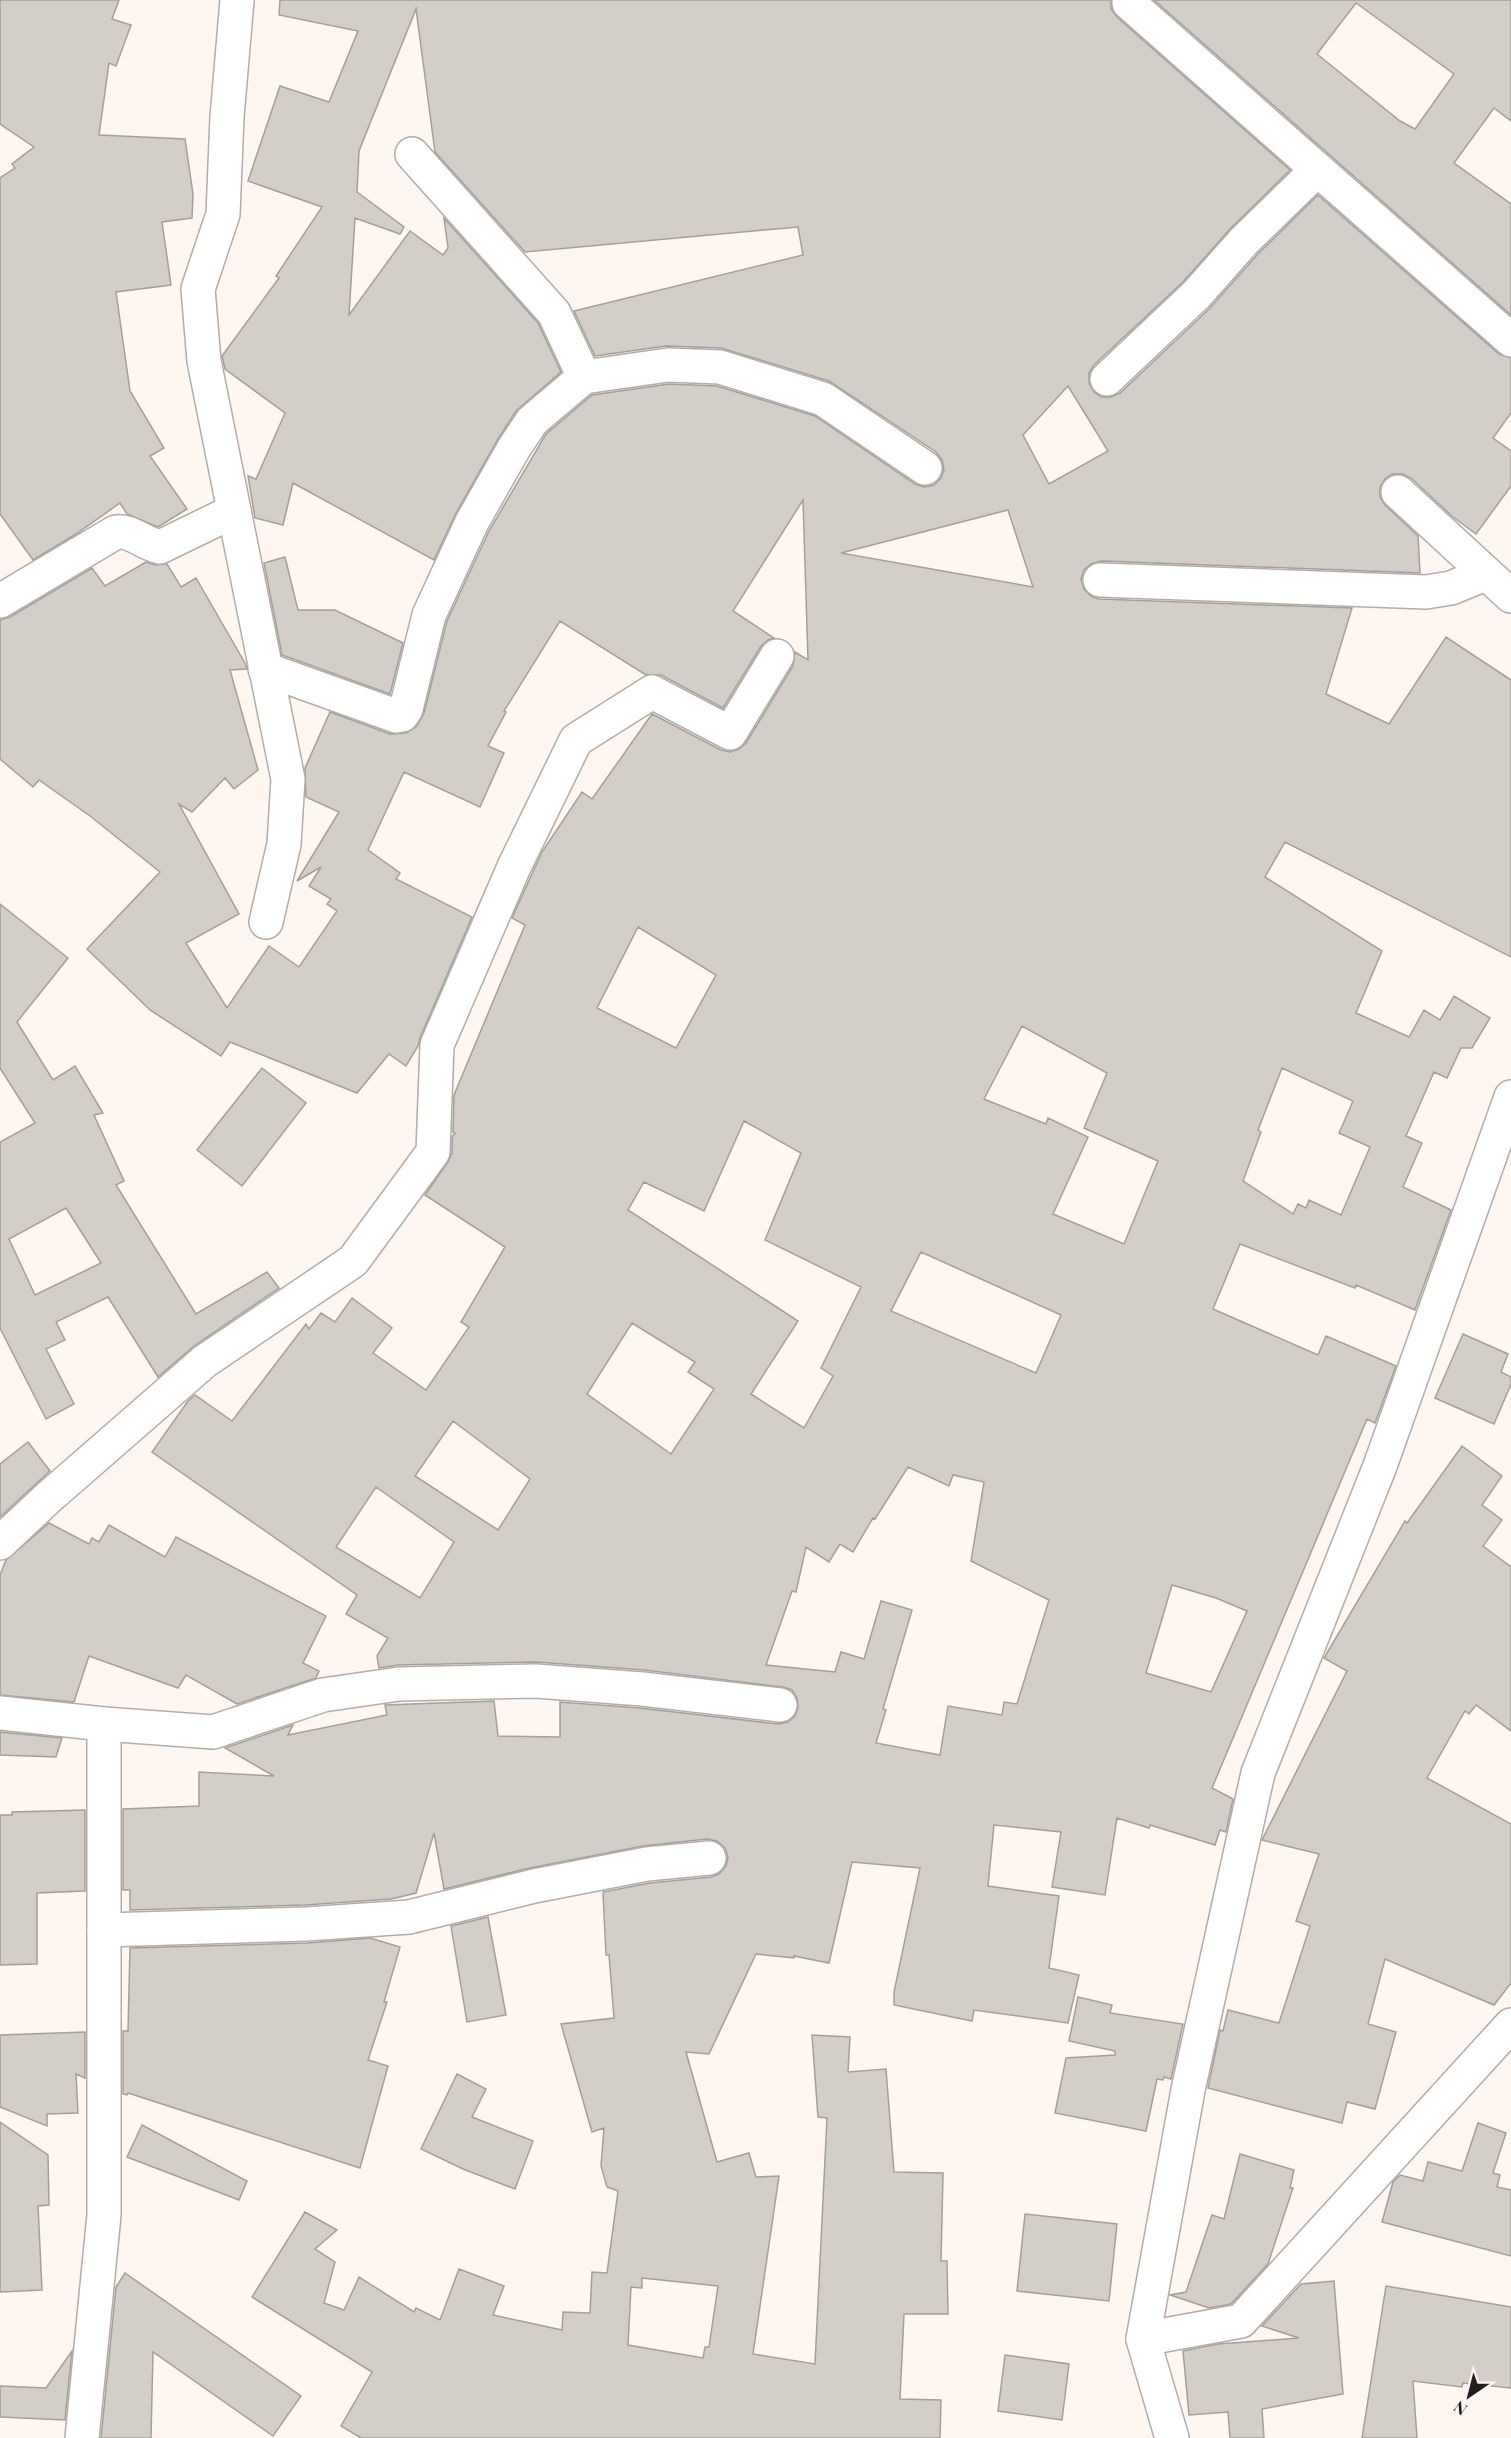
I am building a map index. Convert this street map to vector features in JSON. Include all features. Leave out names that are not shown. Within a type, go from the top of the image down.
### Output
[{"type":"street","points":[[237,0],[227,117],[223,214],[198,289],[204,361],[288,779],[284,844],[266,922]]},
{"type":"street","points":[[1129,3],[1511,340]]},
{"type":"street","points":[[412,154],[554,313],[584,377]]},
{"type":"street","points":[[1107,379],[1196,295],[1244,242],[1317,170]]},
{"type":"street","points":[[265,669],[396,716],[402,715],[406,709],[429,615],[472,522],[514,448],[532,422],[584,377],[668,365],[720,367],[823,399],[925,468]]},
{"type":"street","points":[[1398,492],[1511,596]]},
{"type":"street","points":[[0,601],[116,532],[125,530],[160,547],[234,511]]},
{"type":"street","points":[[1100,580],[1426,592],[1451,588],[1485,574]]},
{"type":"street","points":[[0,1543],[49,1497],[205,1361],[353,1261],[433,1152],[437,1045],[514,867],[576,740],[652,692],[730,733],[777,656]]},
{"type":"street","points":[[1172,2438],[1143,2339],[1188,2090],[1258,1773],[1380,1466],[1511,1097]]},
{"type":"street","points":[[0,1713],[213,1732],[323,1695],[399,1684],[536,1681],[642,1689],[780,1705]]},
{"type":"street","points":[[82,2438],[104,2215],[104,1724]]},
{"type":"street","points":[[104,1930],[409,1917],[534,1886],[647,1864],[709,1858]]},
{"type":"street","points":[[1143,2339],[1241,2321],[1511,2025]]},
{"type":"building","points":[[0,0],[119,0],[112,19],[131,25],[116,66],[109,63],[99,135],[185,139],[193,194],[192,218],[162,222],[171,285],[116,292],[130,391],[164,448],[150,456],[187,509],[158,527],[127,514],[120,503],[76,534],[33,560],[0,514],[0,178],[15,168],[12,164],[34,147],[0,124]]},
{"type":"building","points":[[280,0],[1111,0],[1111,9],[1117,17],[1290,170],[1231,228],[1183,282],[1094,365],[1089,373],[1089,383],[1094,392],[1101,397],[1111,397],[1120,393],[1209,309],[1258,254],[1318,195],[1499,354],[1511,358],[1511,413],[1493,438],[1511,451],[1511,486],[1476,534],[1453,517],[1411,478],[1403,474],[1392,474],[1380,487],[1380,497],[1385,505],[1418,536],[1420,573],[1101,561],[1091,564],[1084,570],[1081,579],[1084,589],[1091,596],[1099,599],[1352,608],[1326,694],[1389,724],[1446,637],[1511,680],[1511,957],[1285,842],[1265,877],[1382,951],[1356,1013],[1409,1037],[1424,1010],[1440,1020],[1454,996],[1490,1018],[1472,1048],[1461,1048],[1447,1078],[1434,1072],[1406,1136],[1422,1143],[1403,1187],[1451,1210],[1415,1310],[1356,1285],[1355,1288],[1240,1244],[1213,1309],[1318,1355],[1326,1336],[1396,1366],[1375,1423],[1367,1419],[1212,1788],[1233,1799],[1226,1832],[1220,1830],[1215,1845],[1150,1825],[1149,1828],[1117,1818],[1105,1895],[1052,1887],[1061,1832],[994,1825],[988,1886],[1059,1896],[1049,1968],[1079,1975],[1068,2023],[974,2010],[972,2021],[894,2005],[894,1992],[920,1868],[852,1862],[829,1963],[794,1956],[794,1958],[756,1954],[709,2054],[686,2052],[717,2162],[749,2153],[756,2177],[779,2176],[753,2354],[815,2364],[827,2118],[818,2117],[812,2035],[850,2037],[848,2072],[886,2069],[894,2172],[943,2173],[941,2261],[947,2261],[948,2314],[904,2314],[900,2399],[941,2400],[940,2438],[361,2438],[341,2426],[372,2372],[252,2297],[305,2212],[337,2230],[315,2249],[335,2262],[324,2303],[344,2310],[359,2277],[414,2312],[416,2308],[440,2320],[459,2269],[504,2286],[493,2315],[562,2330],[563,2312],[590,2313],[592,2272],[607,2273],[618,2191],[607,2187],[601,2166],[604,2128],[592,2132],[561,2024],[614,2018],[609,1955],[606,1955],[603,1892],[719,1874],[726,1866],[728,1857],[725,1848],[717,1841],[707,1839],[643,1846],[530,1868],[444,1889],[434,1833],[416,1893],[391,1899],[305,1905],[130,1910],[130,1890],[123,1890],[123,1809],[199,1806],[199,1772],[274,1776],[225,1748],[293,1725],[288,1735],[387,1715],[385,1705],[494,1701],[498,1736],[560,1737],[560,1702],[640,1708],[778,1724],[788,1722],[795,1716],[798,1708],[797,1698],[792,1690],[783,1687],[644,1670],[536,1662],[398,1665],[379,1668],[377,1656],[388,1638],[346,1614],[357,1595],[152,1452],[188,1401],[195,1395],[232,1421],[306,1324],[309,1329],[321,1313],[335,1322],[352,1298],[392,1328],[373,1353],[426,1390],[469,1327],[461,1322],[505,1247],[425,1195],[452,1153],[452,1137],[455,1133],[453,1132],[454,1095],[525,925],[512,918],[542,852],[582,792],[592,799],[652,714],[721,750],[730,752],[739,749],[746,743],[793,666],[795,652],[808,660],[803,500],[733,611],[774,638],[761,646],[723,708],[661,675],[646,675],[560,621],[504,711],[506,712],[488,746],[504,753],[480,807],[404,772],[368,850],[400,873],[396,879],[472,917],[418,1046],[406,1066],[389,1054],[357,1093],[230,1042],[221,1056],[150,1010],[87,949],[160,872],[90,816],[39,780],[33,787],[0,759],[0,620],[10,617],[92,568],[105,586],[146,562],[155,565],[167,564],[181,587],[196,578],[247,669],[230,670],[258,770],[234,789],[225,778],[192,812],[179,804],[239,914],[186,943],[227,1008],[269,946],[299,967],[337,911],[327,904],[331,899],[309,886],[321,867],[297,881],[339,812],[306,797],[305,768],[330,712],[390,734],[406,733],[417,726],[424,713],[447,621],[489,531],[546,434],[592,395],[669,384],[717,386],[815,416],[915,484],[924,487],[934,485],[941,478],[944,470],[942,460],[936,452],[829,381],[721,348],[666,346],[595,356],[574,311],[803,255],[798,227],[525,252],[435,152],[416,9],[359,151],[357,192],[404,227],[400,234],[355,218],[349,315],[410,231],[443,255],[448,248],[444,218],[538,323],[561,372],[516,411],[456,513],[434,560],[293,483],[283,525],[255,518],[248,476],[256,479],[285,413],[225,369],[222,356],[279,278],[276,276],[322,207],[248,181],[280,86],[329,102],[358,31],[279,15]],"holes":[[[1068,386],[1108,451],[1049,484],[1023,435]],[[1008,510],[1033,587],[841,553]],[[638,927],[716,975],[676,1048],[597,1008]],[[1022,1026],[1107,1073],[1084,1128],[1158,1161],[1124,1244],[1053,1214],[1088,1137],[1048,1118],[1046,1124],[984,1099]],[[1282,1068],[1353,1101],[1339,1133],[1370,1147],[1341,1215],[1309,1200],[1306,1208],[1298,1204],[1293,1214],[1243,1181],[1261,1132],[1258,1130]],[[744,1121],[801,1153],[765,1240],[861,1287],[821,1368],[833,1376],[804,1428],[751,1394],[798,1321],[628,1210],[644,1182],[704,1211]],[[921,1252],[1061,1315],[1036,1373],[891,1311]],[[632,1323],[695,1362],[688,1372],[714,1389],[671,1454],[587,1394]],[[453,1421],[530,1479],[498,1530],[415,1476]],[[908,1467],[949,1486],[953,1475],[984,1482],[971,1561],[1049,1600],[1017,1704],[1004,1702],[1002,1715],[948,1706],[940,1755],[876,1743],[886,1710],[883,1709],[912,1610],[881,1601],[864,1659],[841,1652],[835,1672],[766,1665],[792,1591],[796,1592],[806,1547],[829,1562],[840,1544],[853,1552]],[[376,1487],[454,1542],[420,1598],[336,1547]],[[1172,1585],[1216,1598],[1247,1611],[1211,1692],[1146,1673]],[[642,2278],[718,2286],[709,2347],[705,2347],[703,2358],[628,2345],[631,2287],[642,2288]]]},
{"type":"building","points":[[1154,0],[1511,0],[1511,121],[1494,108],[1454,163],[1511,204],[1511,315]],"holes":[[[1356,3],[1454,74],[1415,129],[1400,121],[1317,54]]]},
{"type":"building","points":[[285,557],[298,610],[335,610],[403,643],[390,694],[282,655],[264,563]]},
{"type":"building","points":[[0,904],[68,958],[17,1022],[53,1080],[75,1066],[103,1113],[94,1115],[124,1181],[116,1185],[196,1314],[267,1272],[279,1288],[194,1346],[158,1377],[108,1297],[56,1322],[65,1340],[46,1349],[74,1404],[46,1419],[0,1328],[0,1142],[35,1123],[0,1068]],"holes":[[[66,1208],[101,1263],[35,1295],[9,1239]]]},
{"type":"building","points":[[262,1068],[306,1103],[242,1186],[197,1150]]},
{"type":"building","points":[[1463,1334],[1508,1354],[1501,1372],[1511,1377],[1511,1384],[1494,1424],[1435,1398]]},
{"type":"building","points":[[28,1442],[50,1471],[0,1517],[0,1464]]},
{"type":"building","points":[[1462,1446],[1502,1476],[1482,1505],[1502,1520],[1483,1546],[1511,1567],[1511,1731],[1476,1705],[1469,1714],[1465,1711],[1427,1778],[1511,1824],[1511,1983],[1494,2005],[1385,1959],[1368,2024],[1396,2032],[1375,2109],[1347,2102],[1342,2123],[1208,2088],[1220,2030],[1223,2031],[1228,2010],[1279,2023],[1310,1926],[1296,1921],[1319,1854],[1262,1840],[1347,1671],[1324,1658],[1405,1521],[1407,1523]]},
{"type":"building","points":[[49,1523],[89,1544],[92,1538],[99,1542],[109,1525],[165,1557],[176,1537],[326,1616],[303,1663],[319,1671],[316,1678],[237,1704],[186,1675],[178,1688],[89,1656],[74,1702],[0,1695],[0,1575],[6,1560]]},
{"type":"building","points":[[0,1732],[62,1738],[56,1757],[0,1755]]},
{"type":"building","points":[[85,1810],[85,1891],[37,1893],[37,1964],[0,1965],[0,1815],[12,1815],[12,1812]]},
{"type":"building","points":[[488,1917],[506,2015],[467,2022],[451,1926]]},
{"type":"building","points":[[370,1938],[400,1947],[384,2002],[387,2002],[368,2060],[388,2066],[360,2168],[128,2093],[123,2094],[123,2031],[128,2031],[130,1948],[307,1943]]},
{"type":"building","points":[[1078,1997],[1112,2005],[1110,2013],[1183,2024],[1171,2079],[1164,2077],[1163,2080],[1157,2079],[1146,2131],[1055,2113],[1066,2058],[1115,2055],[1115,2051],[1069,2041]]},
{"type":"building","points":[[85,2032],[85,2078],[76,2074],[78,2113],[47,2114],[47,2126],[0,2107],[0,2035]]},
{"type":"building","points":[[457,2074],[486,2089],[472,2117],[533,2141],[515,2189],[463,2169],[421,2149]]},
{"type":"building","points":[[0,2122],[48,2155],[49,2205],[38,2206],[42,2290],[0,2292]]},
{"type":"building","points":[[1478,2123],[1506,2133],[1493,2173],[1500,2175],[1497,2187],[1511,2190],[1511,2256],[1382,2222],[1393,2182],[1400,2175],[1423,2181],[1428,2162],[1462,2171]]},
{"type":"building","points":[[142,2125],[247,2181],[239,2200],[127,2157]]},
{"type":"building","points":[[1240,2154],[1294,2170],[1290,2188],[1293,2188],[1268,2264],[1231,2304],[1209,2308],[1170,2295],[1186,2292],[1212,2215],[1224,2219]]},
{"type":"building","points":[[1025,2214],[1117,2224],[1109,2301],[1017,2291]]},
{"type":"building","points":[[125,2273],[301,2396],[273,2436],[153,2352],[151,2438],[101,2438],[116,2287]]},
{"type":"building","points":[[1334,2281],[1343,2394],[1262,2409],[1264,2438],[1230,2438],[1228,2412],[1189,2415],[1183,2351],[1218,2344],[1299,2338],[1262,2326],[1301,2284]]},
{"type":"building","points":[[1386,2286],[1511,2307],[1511,2388],[1463,2383],[1462,2387],[1413,2381],[1417,2438],[1362,2438]]},
{"type":"building","points":[[72,2351],[65,2420],[0,2417],[0,2386],[46,2388]]},
{"type":"building","points":[[1005,2355],[1069,2364],[1062,2420],[998,2411]]}]
